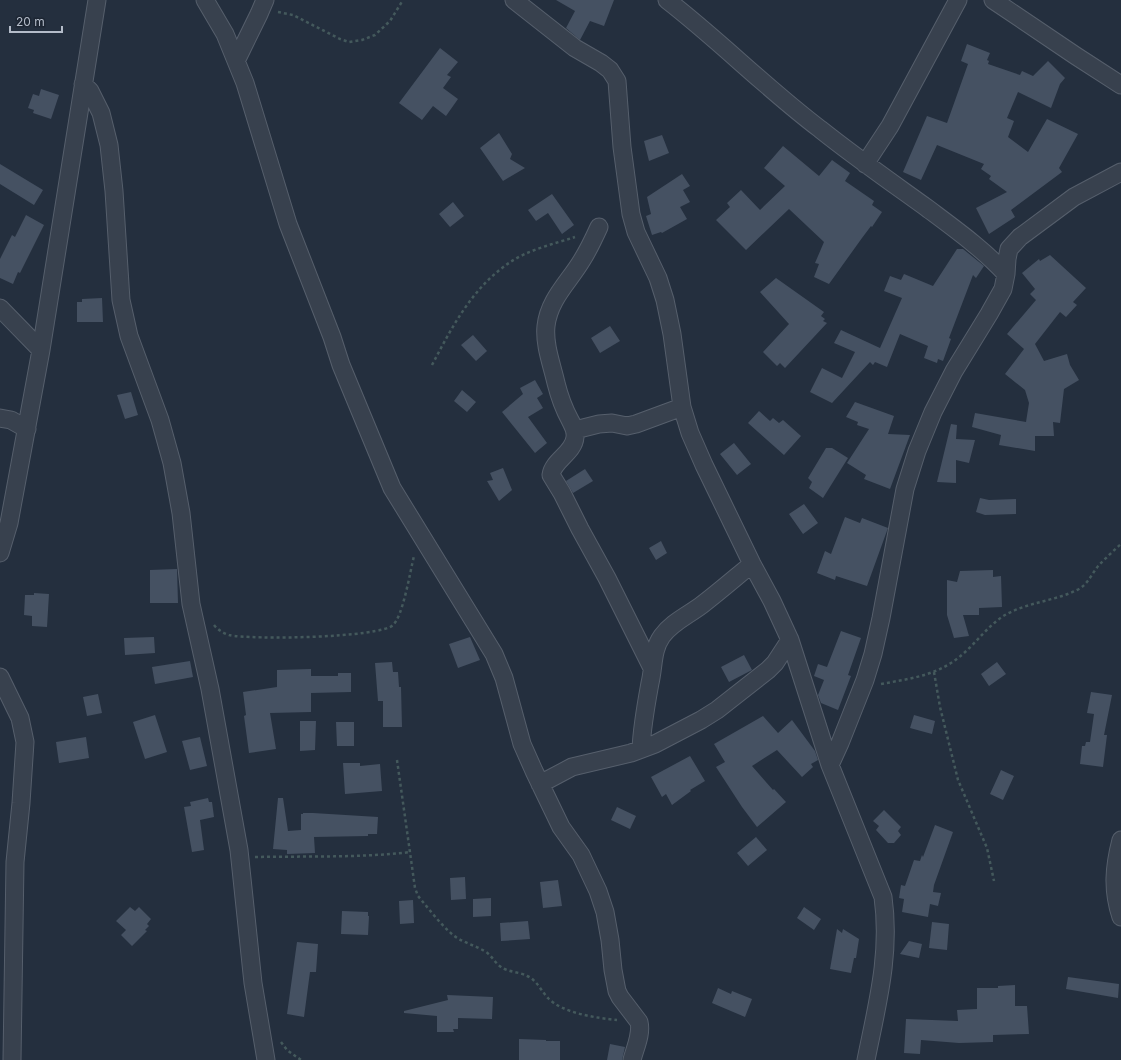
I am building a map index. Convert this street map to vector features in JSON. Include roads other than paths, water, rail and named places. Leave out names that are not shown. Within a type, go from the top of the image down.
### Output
[{"type":"street","points":[[205,0],[225,34],[248,91],[288,224],[332,337],[341,365],[392,488],[494,654],[504,678],[514,720],[522,744],[561,827],[581,855],[594,880],[604,912],[617,991],[639,1022],[640,1034],[632,1060]]},
{"type":"street","points":[[514,0],[575,48],[610,70],[617,81],[622,147],[631,214],[636,232],[658,278],[665,300],[672,334],[682,407],[690,433],[704,465],[790,640],[830,764],[883,897],[886,920],[882,977],[866,1060]]},
{"type":"street","points":[[667,0],[732,53],[775,94],[866,164],[956,230],[990,257],[1006,274]]},
{"type":"street","points":[[993,0],[1039,32],[1121,85]]},
{"type":"street","points":[[866,164],[890,126],[955,1]]},
{"type":"street","points":[[0,553],[9,524],[41,350],[67,190],[94,2]]},
{"type":"street","points":[[236,61],[262,7]]},
{"type":"street","points":[[82,84],[90,91],[102,113],[109,145],[116,212],[121,300],[129,336],[160,420],[172,463],[181,513],[192,604],[211,697],[240,857],[253,983],[266,1060]]},
{"type":"street","points":[[830,764],[862,688],[873,654],[905,489],[917,451],[933,412],[954,371],[1003,289],[1009,249],[1020,237],[1074,197],[1121,171]]},
{"type":"street","points":[[599,227],[583,259],[554,300],[549,311],[546,326],[547,342],[558,389],[575,430],[576,438],[573,446],[557,464],[551,472],[551,475],[607,578],[652,668]]},
{"type":"street","points":[[0,308],[41,350]]},
{"type":"street","points":[[575,430],[592,424],[627,426],[682,407]]},
{"type":"street","points":[[0,418],[11,420],[27,429]]},
{"type":"street","points":[[641,749],[643,720],[656,647],[668,629],[702,605],[752,564]]},
{"type":"street","points":[[540,784],[572,767],[631,752],[655,744],[701,720],[717,710],[768,670],[790,640]]},
{"type":"street","points":[[0,677],[20,718],[25,742],[21,803],[7,922],[12,1060]]},
{"type":"street","points":[[1121,840],[1117,854],[1115,894],[1121,917]]}]
